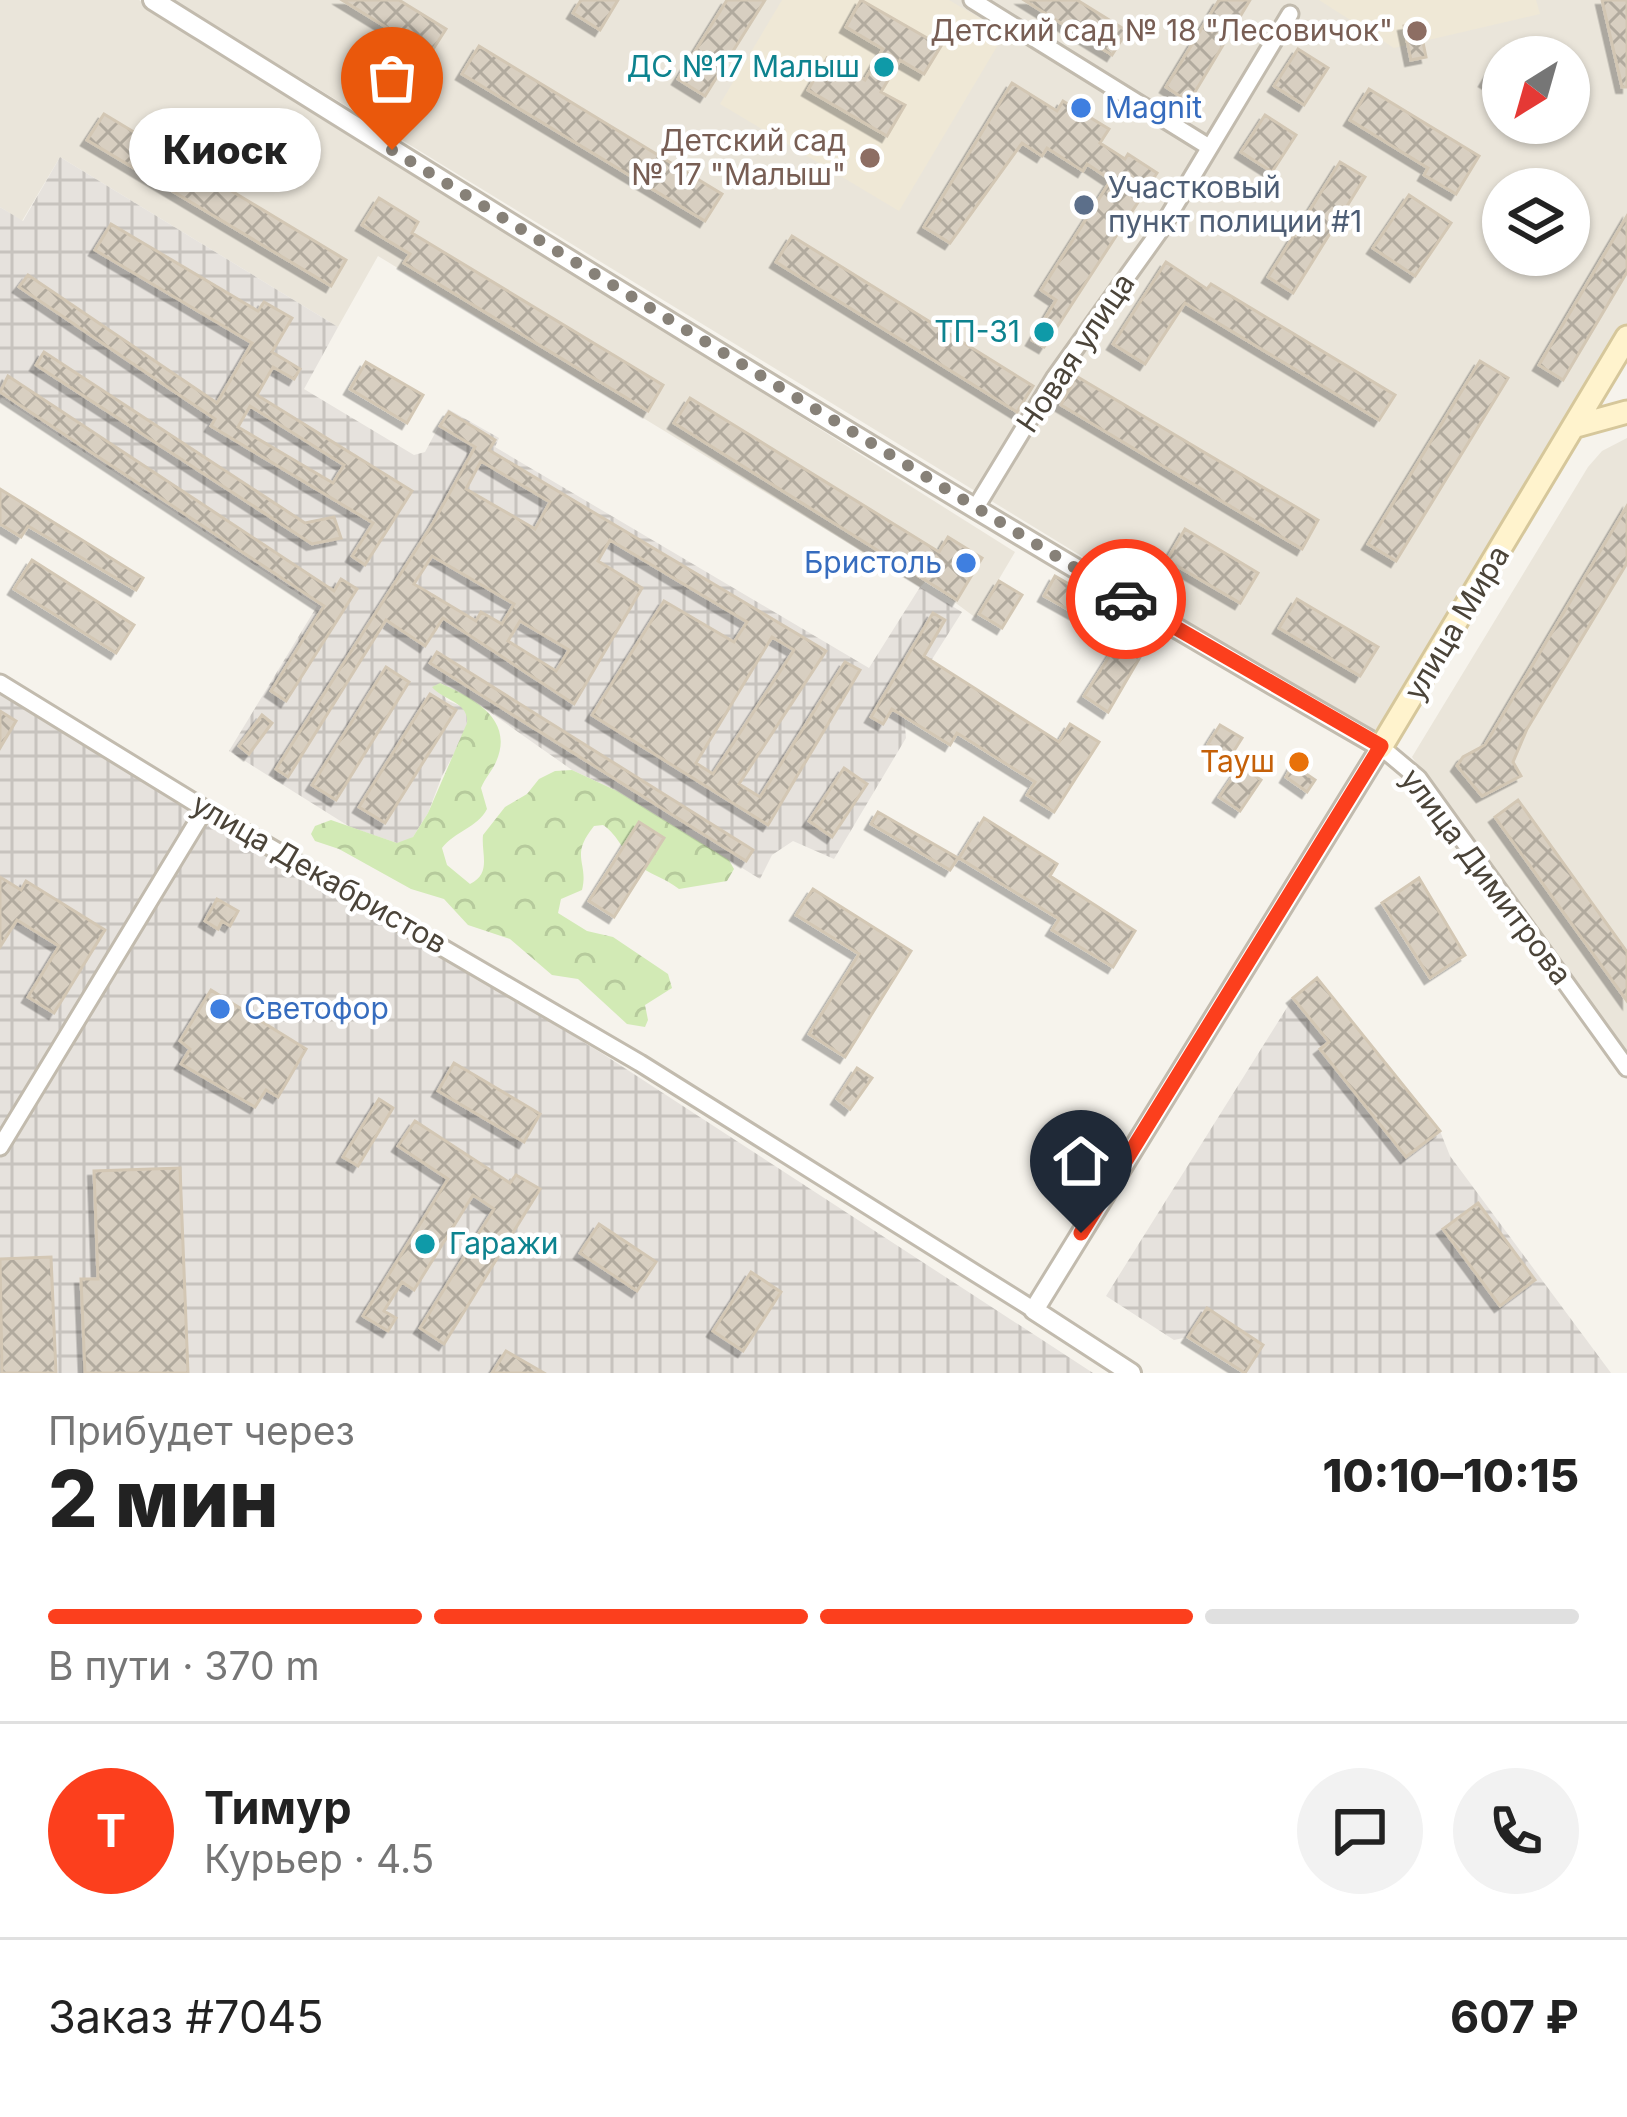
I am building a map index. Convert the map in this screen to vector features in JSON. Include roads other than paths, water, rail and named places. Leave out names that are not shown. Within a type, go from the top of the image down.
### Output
[{"type":"main road","name":"улица Мира","points":[[1381,746],[1627,338]]},
{"type":"main road","points":[[1576,426],[1627,412]]},
{"type":"street","name":"улица Димитрова","points":[[153,0],[1197,642],[1381,746],[1418,778],[1627,1068]]},
{"type":"street","points":[[972,0],[1209,147]]},
{"type":"street","name":"Новая улица","points":[[976,507],[1055,377],[1159,232],[1289,14]]},
{"type":"street","name":"улица Декабристов","points":[[0,683],[640,1064],[1034,1310]]},
{"type":"street","name":"улица Мира","points":[[1034,1310],[1381,746]]},
{"type":"street","points":[[0,1148],[205,809]]},
{"type":"street","points":[[1034,1310],[1131,1373]]},
{"type":"place","name":"Детский сад № 18 \"Лесовичок\"","points":[[1417,31]]},
{"type":"place","name":"ДС №17 Малыш","points":[[884,67]]},
{"type":"place","name":"Magnit","points":[[1081,108]]},
{"type":"place","name":"Киоск","points":[[392,150]]},
{"type":"place","name":"Детский сад № 17 \"Малыш\"","points":[[870,158]]},
{"type":"place","name":"Участковый пункт полиции #1","points":[[1084,205]]},
{"type":"place","name":"ТП-31","points":[[1044,332]]},
{"type":"place","name":"Бристоль","points":[[966,563]]},
{"type":"place","name":"Тауш","points":[[1299,762]]},
{"type":"place","name":"Светофор","points":[[220,1009]]},
{"type":"place","name":"Гаражи","points":[[425,1244]]}]
